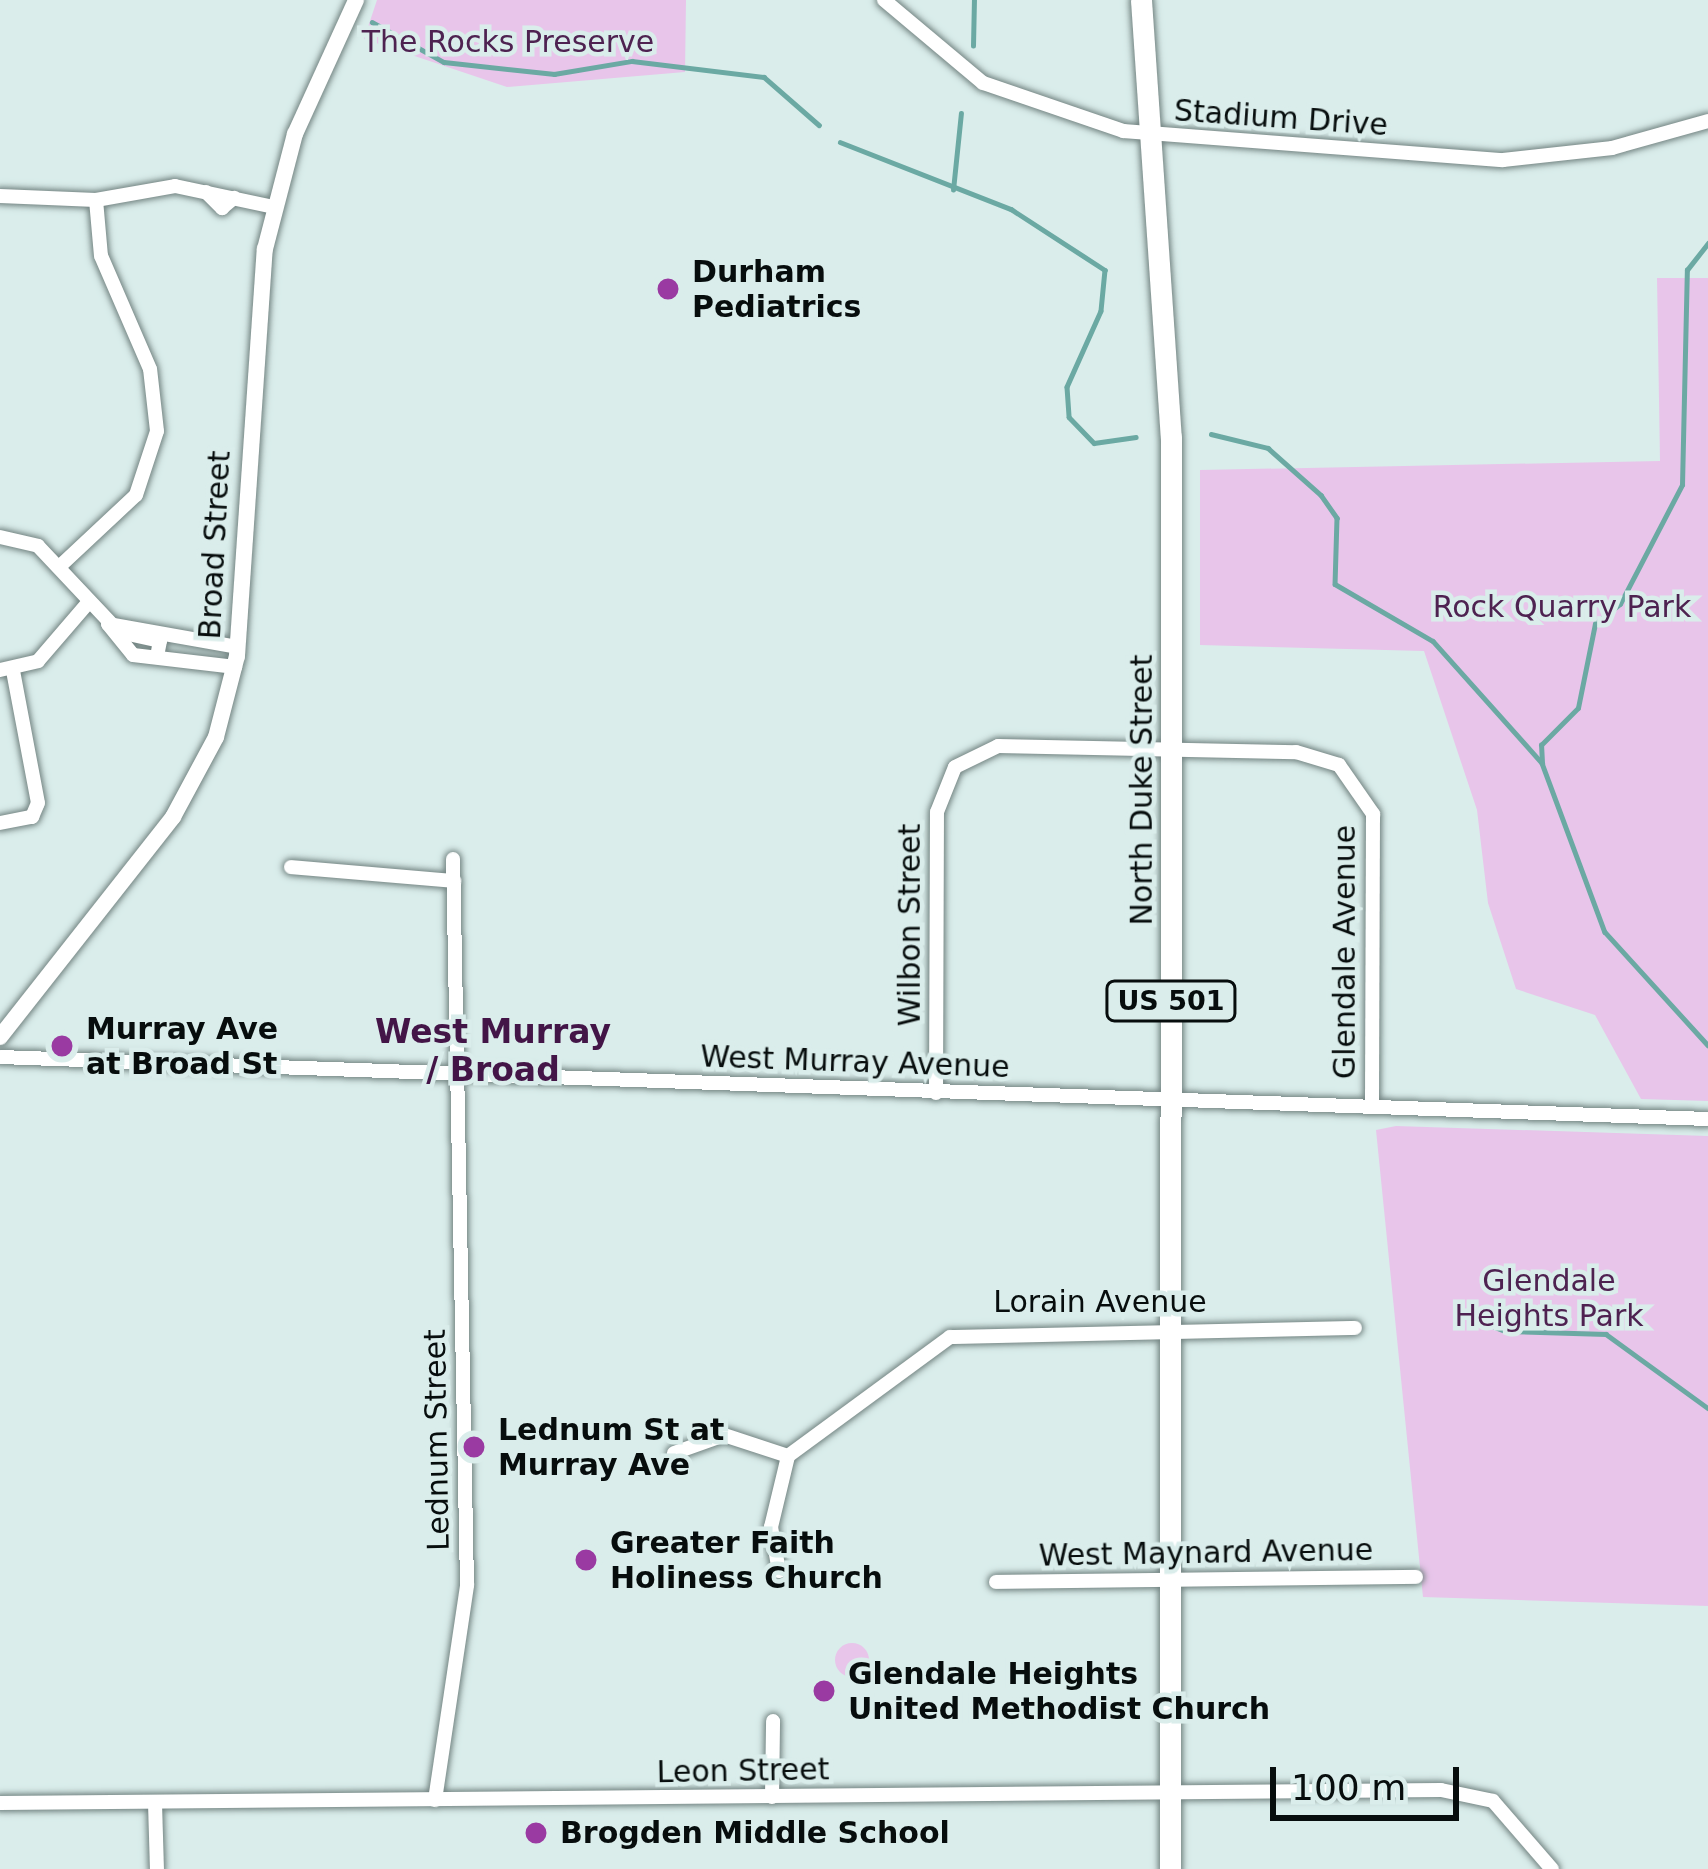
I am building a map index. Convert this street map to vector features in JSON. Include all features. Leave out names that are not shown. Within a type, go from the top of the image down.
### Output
[{"type":"highway","name":"North Duke Street","points":[[1142,0],[1171,437],[1170,1869]]},
{"type":"main road","name":"Broad Street","points":[[0,1037],[187,797],[235,667],[251,359],[274,206],[353,6]]},
{"type":"street","name":"Stadium Drive","points":[[884,0],[983,83],[1152,134],[1503,160],[1612,148],[1708,121]]},
{"type":"street","points":[[0,196],[96,200],[163,186],[274,206]]},
{"type":"street","points":[[59,568],[136,495],[157,430],[150,369],[101,256],[96,200]]},
{"type":"street","points":[[0,537],[30,541],[136,649],[237,646]]},
{"type":"street","points":[[0,823],[32,817],[38,803],[7,671],[38,661],[87,604]]},
{"type":"street","points":[[108,623],[158,649],[235,667]]},
{"type":"street","name":"Wilbon Street","points":[[936,1093],[937,812],[950,775],[998,746],[1171,749]]},
{"type":"street","name":"Glendale Avenue","points":[[1171,749],[1317,755],[1361,786],[1376,836],[1372,1107]]},
{"type":"street","name":"Lednum Street","points":[[435,1800],[467,1585],[453,859]]},
{"type":"street","points":[[291,867],[454,881]]},
{"type":"street","name":"West Murray Avenue","points":[[0,1057],[1708,1119]]},
{"type":"street","name":"Lorain Avenue","points":[[788,1456],[963,1332],[1355,1328]]},
{"type":"street","points":[[674,1453],[724,1435],[788,1456],[771,1527],[779,1571]]},
{"type":"street","name":"West Maynard Avenue","points":[[996,1582],[1416,1577]]},
{"type":"street","points":[[772,1798],[773,1721]]},
{"type":"street","name":"Leon Street","points":[[0,1803],[1486,1796],[1552,1869]]},
{"type":"street","points":[[155,1802],[157,1869]]},
{"type":"green space","name":"The Rocks Preserve","points":[[377,0],[686,0],[685,72],[507,87],[364,39]]},
{"type":"green space","name":"Rock Quarry Park","points":[[1657,278],[1708,278],[1708,1101],[1641,1099],[1595,1015],[1516,989],[1488,903],[1477,810],[1424,651],[1200,645],[1200,470],[1660,461]]},
{"type":"green space","name":"Glendale Heights Park","points":[[1396,1126],[1708,1136],[1708,1606],[1423,1597],[1376,1130]]},
{"type":"green space","points":[[852,1643],[864,1648],[869,1660],[864,1672],[852,1677],[840,1672],[835,1660],[840,1648]]},
{"type":"waterway","points":[[973,46],[974,0]]},
{"type":"waterway","points":[[372,22],[444,62],[554,74],[632,61],[764,77],[819,125]]},
{"type":"waterway","points":[[953,190],[961,113]]},
{"type":"waterway","points":[[840,142],[1011,209],[1105,270],[1101,311],[1067,387],[1069,417],[1094,443],[1136,437]]},
{"type":"waterway","points":[[1542,763],[1541,745],[1578,708],[1595,624],[1620,604],[1682,485],[1687,270],[1708,243]]},
{"type":"waterway","points":[[1211,434],[1268,448],[1321,495],[1337,518],[1335,584],[1433,641],[1542,763],[1605,932],[1708,1045]]},
{"type":"waterway","points":[[1467,1316],[1505,1331],[1606,1334],[1708,1408]]},
{"type":"place","name":"Durham Pediatrics","points":[[668,289]]},
{"type":"place","name":"Murray Ave at Broad St","points":[[62,1046]]},
{"type":"place","name":"Lednum St at Murray Ave","points":[[474,1447]]},
{"type":"place","name":"Greater Faith Holiness Church","points":[[586,1560]]},
{"type":"place","name":"Glendale Heights United Methodist Church","points":[[824,1691]]},
{"type":"place","name":"Brogden Middle School","points":[[536,1833]]},
{"type":"district","name":"West Murray / Broad","points":[[493,1051]]}]
